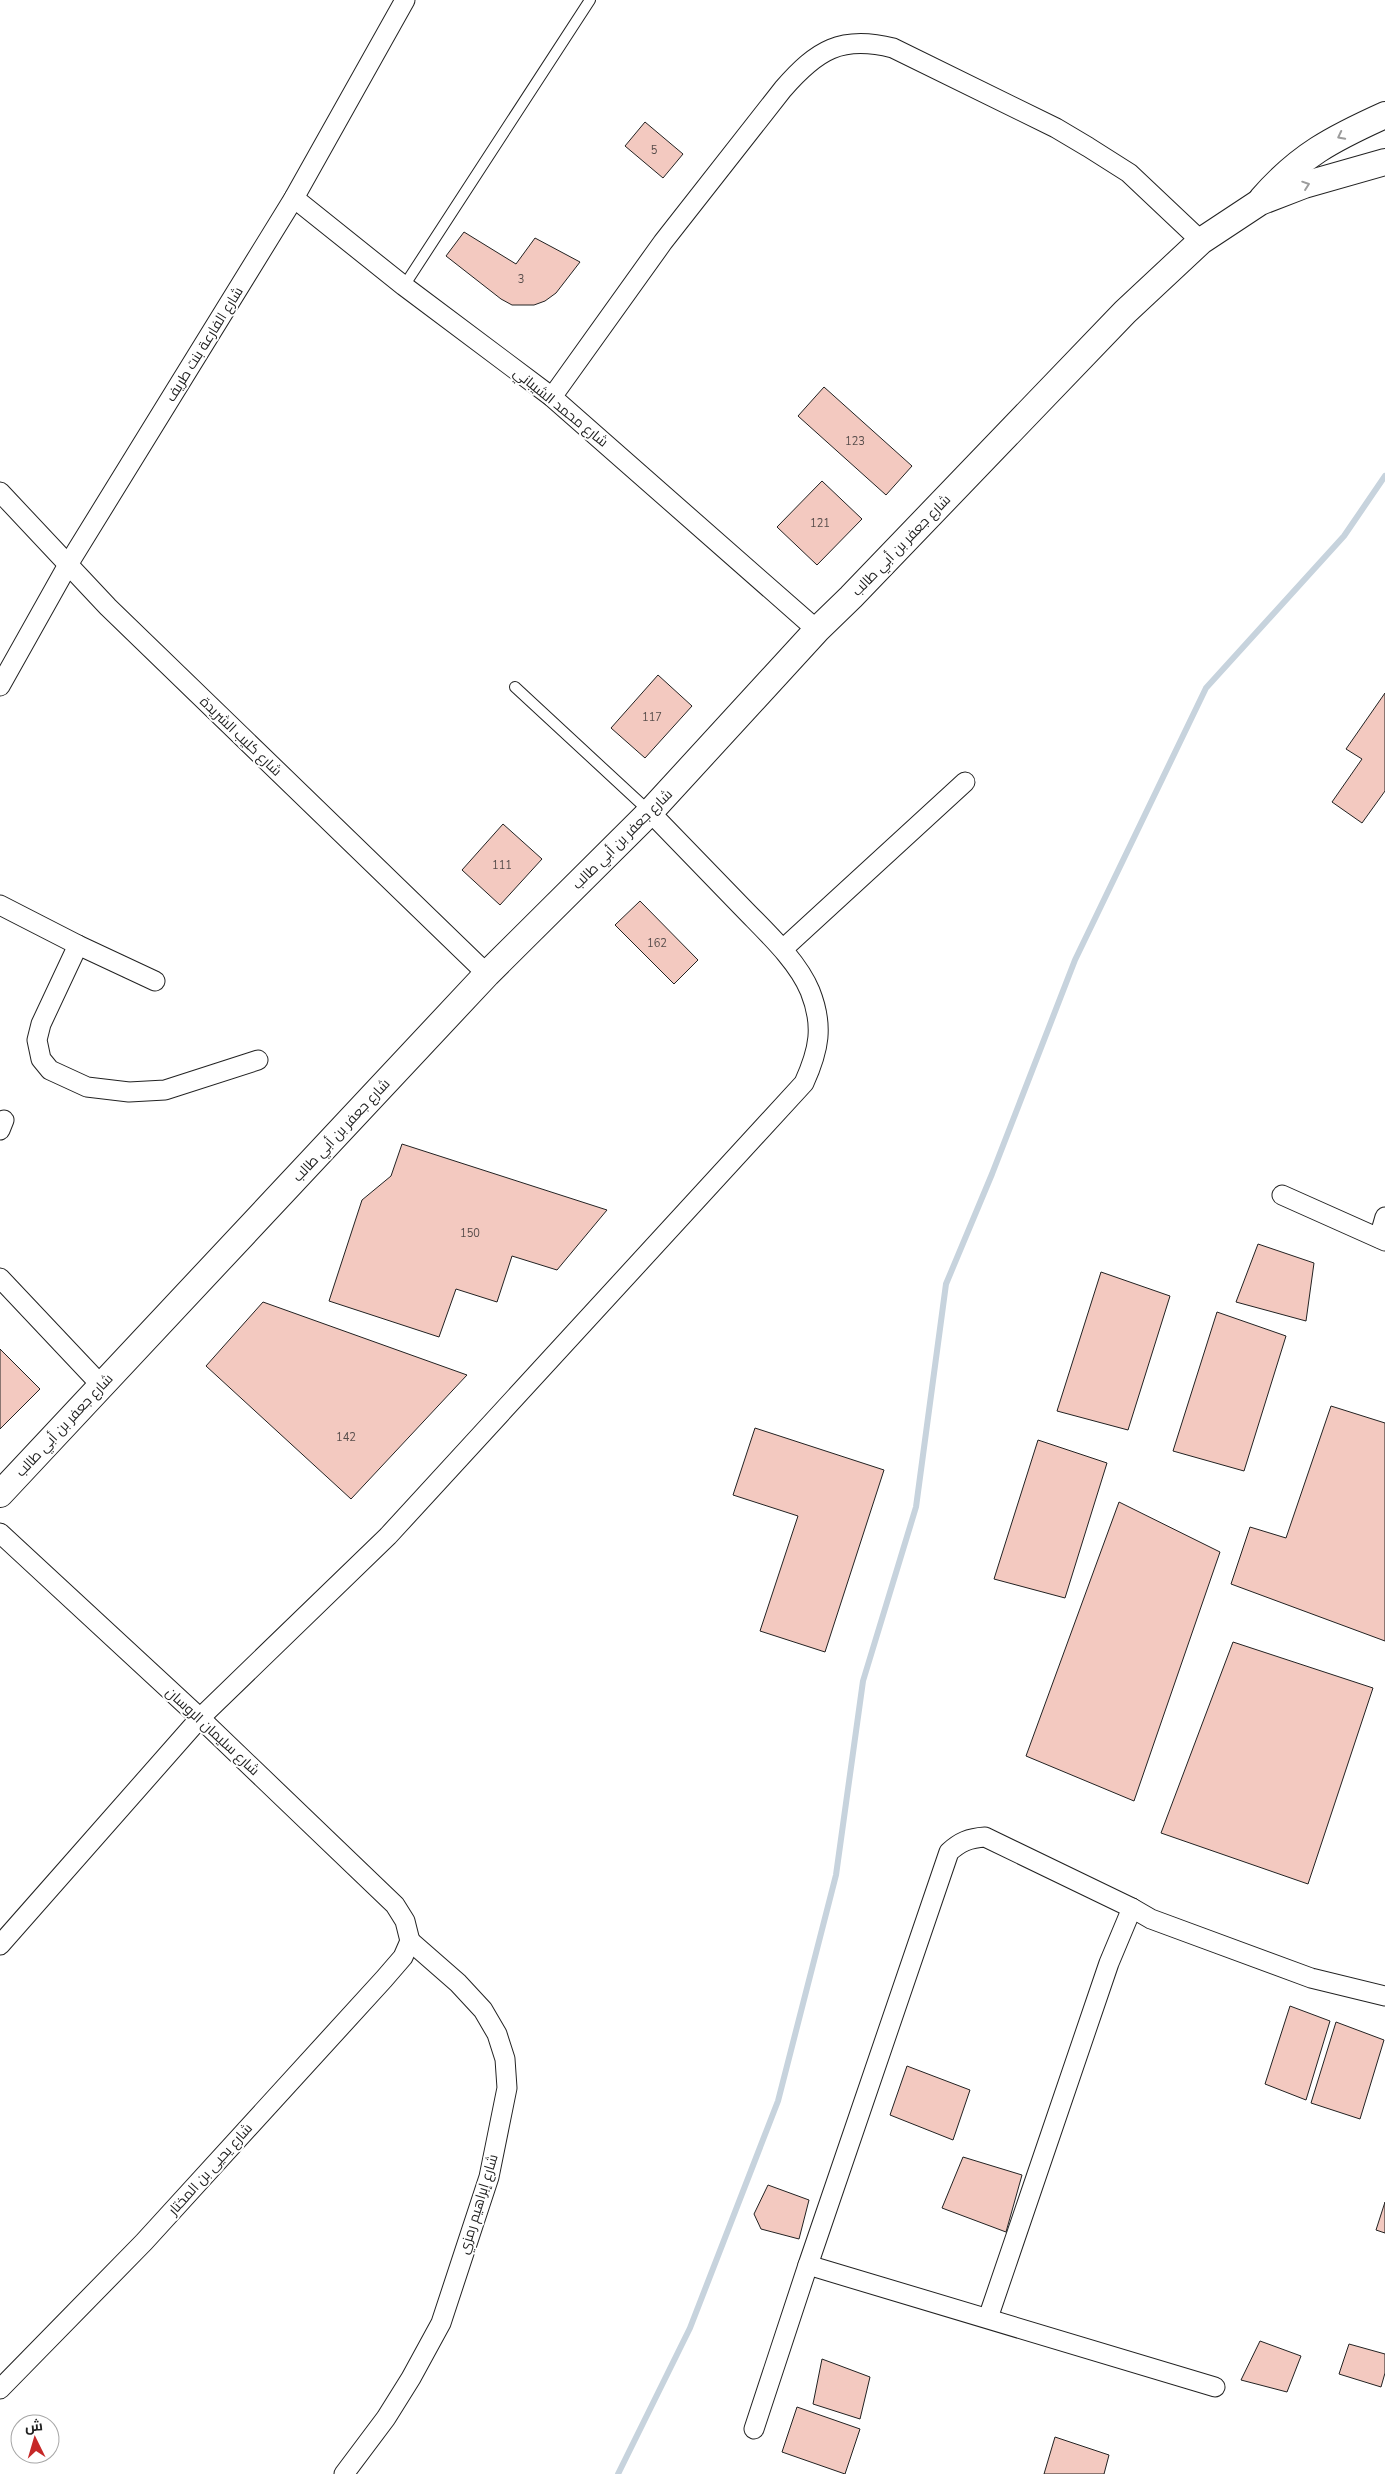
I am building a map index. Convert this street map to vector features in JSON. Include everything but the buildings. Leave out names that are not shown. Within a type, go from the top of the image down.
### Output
[{"type":"street","name":"شارع الفارعة بنت طريف","points":[[0,686],[69,563],[294,198],[405,0]]},
{"type":"street","points":[[552,397],[663,242],[783,89],[804,64],[834,46],[873,43],[893,48],[1056,128],[1129,173],[1200,241]]},
{"type":"street","name":"شارع جعفر بن أبي طالب","points":[[1260,202],[1283,175],[1308,155],[1385,115]]},
{"type":"street","name":"شارع جعفر بن أبي طالب","points":[[0,1494],[487,974],[650,812],[817,630],[851,598],[1125,312],[1200,241],[1260,202],[1304,185],[1385,162]]},
{"type":"street","name":"شارع محمد الشيباني","points":[[294,198],[404,286],[552,397],[817,630]]},
{"type":"street","name":"شارع كليب الشريدة","points":[[0,492],[69,563],[108,607],[487,974]]},
{"type":"street","points":[[783,950],[965,782]]},
{"type":"street","points":[[0,1944],[200,1718],[388,1536],[804,1083],[816,1056],[819,1035],[816,1013],[809,990],[783,950],[650,812]]},
{"type":"street","points":[[0,905],[78,945],[154,980]]},
{"type":"street","points":[[78,945],[41,1024],[37,1040],[41,1059],[50,1070],[87,1087],[129,1092],[165,1090],[258,1060]]},
{"type":"street","points":[[1282,1195],[1382,1240],[1385,1218]]},
{"type":"street","points":[[0,1278],[101,1385]]},
{"type":"street","name":"شارع سليمان الروسان","points":[[0,1533],[200,1718],[395,1905],[405,1921],[410,1941]]},
{"type":"street","points":[[754,2429],[949,1852],[960,1843],[973,1838],[984,1837],[1151,1919],[1311,1978],[1385,1996]]},
{"type":"street","points":[[988,2318],[1105,1973],[1132,1908]]},
{"type":"street","name":"شارع يحيى بن المختار","points":[[0,2390],[144,2242],[384,1979],[403,1957],[410,1941]]},
{"type":"street","name":"شارع إبراهيم رمزي","points":[[344,2474],[386,2418],[412,2378],[441,2323],[489,2177],[507,2088],[505,2059],[497,2034],[483,2010],[458,1983],[410,1941]]},
{"type":"street","points":[[808,2265],[1215,2388]]},
{"type":"lane","points":[[404,286],[590,0]]},
{"type":"lane","points":[[515,687],[650,812]]},
{"type":"waterway","points":[[618,2474],[690,2328],[778,2101],[836,1875],[863,1681],[916,1507],[946,1284],[992,1174],[1075,960],[1206,688],[1344,536],[1385,476]]}]
